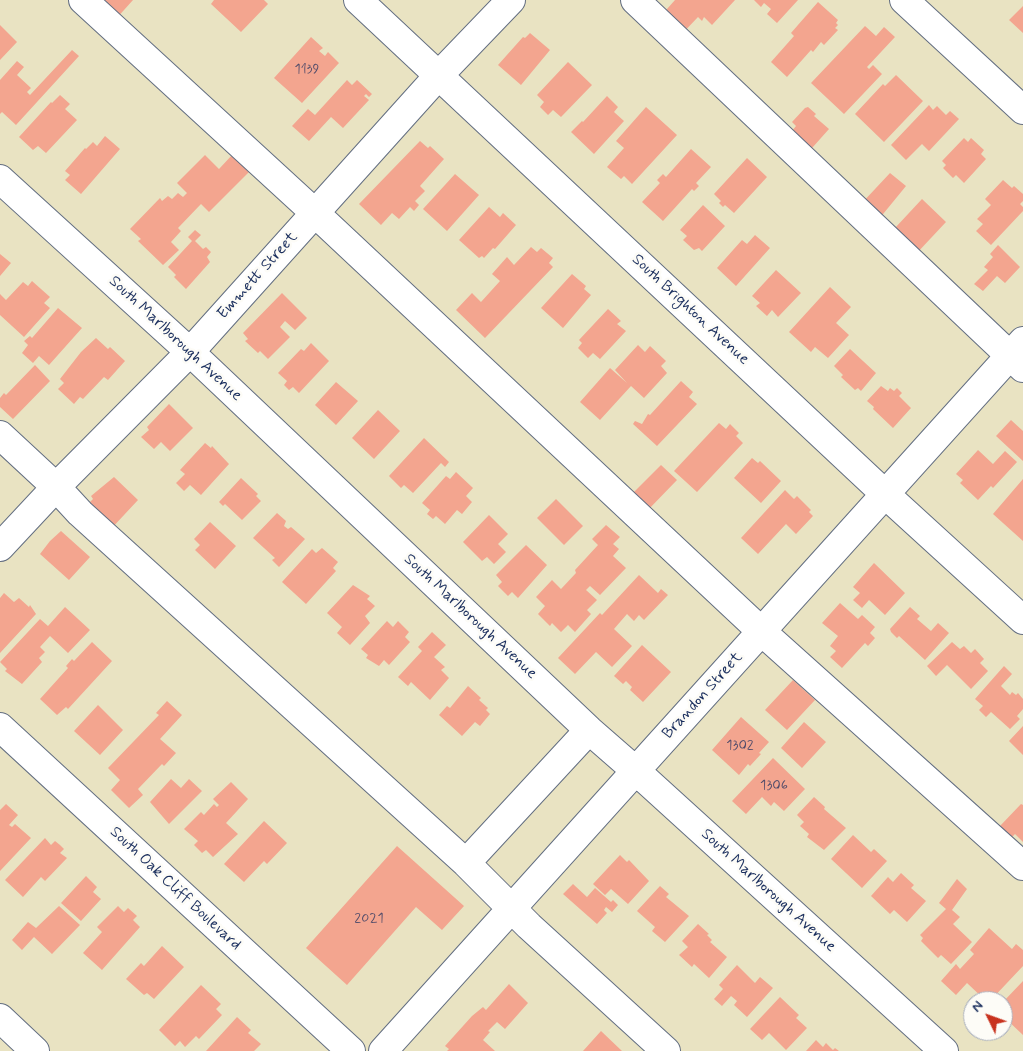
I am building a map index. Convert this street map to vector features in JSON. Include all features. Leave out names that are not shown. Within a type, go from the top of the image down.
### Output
[{"type":"street","points":[[83,0],[315,213],[761,631],[1023,866]]},
{"type":"street","name":"South Brighton Avenue","points":[[358,0],[885,494],[1023,620]]},
{"type":"street","name":"Emmett Street","points":[[0,547],[56,487],[190,352],[439,75],[511,0]]},
{"type":"street","points":[[635,0],[1019,355]]},
{"type":"street","points":[[904,0],[1023,110]]},
{"type":"street","name":"South Marlborough Avenue","points":[[0,178],[190,352],[589,730],[944,1051]]},
{"type":"street","name":"Brandon Street","points":[[383,1051],[885,494],[1019,355]]},
{"type":"street","points":[[0,435],[56,487],[80,513],[466,863],[511,909],[666,1051]]},
{"type":"street","name":"South Oak Cliff Boulevard","points":[[0,727],[351,1051]]},
{"type":"street","points":[[466,863],[589,730]]},
{"type":"street","points":[[0,1018],[36,1051]]},
{"type":"building","points":[[96,0],[133,0],[115,20]]},
{"type":"building","points":[[214,0],[264,0],[268,4],[241,32],[211,4]]},
{"type":"building","points":[[675,0],[735,0],[712,25],[704,17],[702,21],[698,17],[679,37],[659,18]]},
{"type":"building","points":[[754,0],[798,0],[777,23],[767,14],[771,9],[764,3],[761,7]]},
{"type":"building","points":[[818,2],[838,20],[836,23],[838,25],[835,28],[838,30],[824,45],[821,42],[813,52],[811,50],[787,77],[771,62],[794,36],[791,33]]},
{"type":"building","points":[[1023,6],[1023,33],[1009,20]]},
{"type":"building","points":[[0,25],[17,42],[0,60]]},
{"type":"building","points":[[865,26],[876,36],[884,27],[895,37],[867,67],[869,69],[873,65],[882,74],[844,114],[811,83]]},
{"type":"building","points":[[530,33],[550,50],[521,85],[498,65],[523,37],[525,38]]},
{"type":"building","points":[[311,37],[323,48],[319,51],[325,56],[328,52],[339,63],[302,103],[274,78]]},
{"type":"building","points":[[72,50],[79,56],[16,125],[2,112],[0,114],[0,80],[17,61],[24,67],[17,75],[31,88],[27,92],[30,95]]},
{"type":"building","points":[[568,62],[592,85],[561,117],[553,110],[548,115],[540,107],[544,102],[537,95]]},
{"type":"building","points":[[896,75],[923,101],[884,142],[855,114],[883,84],[885,86]]},
{"type":"building","points":[[347,80],[352,85],[357,80],[372,94],[369,97],[366,94],[364,96],[369,100],[343,128],[331,117],[309,141],[292,126],[308,109],[315,115]]},
{"type":"building","points":[[60,95],[70,104],[65,109],[77,120],[46,153],[38,146],[33,150],[19,137],[51,102]]},
{"type":"building","points":[[607,96],[618,107],[614,112],[624,121],[594,154],[571,132]]},
{"type":"building","points":[[929,105],[933,110],[937,106],[946,115],[950,111],[959,119],[929,151],[922,144],[906,160],[891,145]]},
{"type":"building","points":[[646,107],[677,135],[632,184],[624,176],[621,179],[607,167],[624,148],[616,141]]},
{"type":"building","points":[[808,107],[816,114],[814,116],[829,129],[804,157],[792,131],[796,126],[792,122]]},
{"type":"building","points":[[105,136],[120,149],[81,194],[65,180],[70,175],[65,171],[85,148],[93,142],[97,146]]},
{"type":"building","points":[[964,138],[968,142],[971,138],[984,150],[981,154],[986,159],[964,183],[956,175],[953,178],[943,168],[946,165],[942,161]]},
{"type":"building","points":[[420,141],[428,148],[430,146],[444,159],[420,186],[425,191],[415,201],[419,205],[414,211],[410,207],[399,219],[392,213],[381,225],[359,204]]},
{"type":"building","points":[[691,149],[711,167],[696,183],[699,186],[694,191],[692,189],[663,221],[642,202],[660,183],[657,180],[663,174],[666,177]]},
{"type":"building","points":[[233,154],[250,171],[209,212],[201,204],[178,228],[181,231],[171,242],[179,250],[163,265],[138,241],[141,239],[130,229],[160,198],[162,201],[168,196],[172,199],[178,193],[183,197],[187,193],[177,183],[205,155],[219,169]]},
{"type":"building","points":[[747,158],[767,177],[734,213],[725,205],[723,207],[719,203],[721,201],[714,194]]},
{"type":"building","points":[[890,173],[906,186],[879,219],[861,204]]},
{"type":"building","points":[[455,174],[479,195],[447,231],[423,209]]},
{"type":"building","points":[[1003,180],[1023,194],[1023,201],[1020,204],[1023,207],[1023,211],[991,245],[976,231],[983,224],[977,219],[991,205],[985,199]]},
{"type":"building","points":[[922,199],[946,222],[916,254],[898,238],[902,234],[895,228]]},
{"type":"building","points":[[703,205],[725,226],[702,251],[699,248],[694,250],[683,240],[687,236],[680,230]]},
{"type":"building","points":[[489,207],[500,217],[503,213],[516,225],[495,249],[493,248],[484,258],[482,256],[479,258],[459,240]]},
{"type":"building","points":[[195,230],[201,235],[195,241],[203,249],[206,247],[211,252],[207,257],[210,262],[186,289],[174,277],[176,275],[168,267],[192,241],[188,237]]},
{"type":"building","points":[[755,235],[770,248],[736,286],[717,268],[742,240],[747,244]]},
{"type":"building","points":[[998,245],[1020,267],[1005,283],[997,276],[983,291],[974,284],[988,270],[984,267],[993,257],[990,254]]},
{"type":"building","points":[[531,247],[537,252],[541,248],[553,258],[549,263],[553,267],[485,338],[456,310],[472,293],[481,302],[500,281],[492,274],[507,257],[514,265]]},
{"type":"building","points":[[0,254],[11,263],[0,276]]},
{"type":"building","points":[[776,270],[801,293],[778,317],[772,310],[767,316],[756,306],[760,303],[752,296]]},
{"type":"building","points":[[572,274],[586,286],[584,289],[591,295],[563,328],[541,308]]},
{"type":"building","points":[[32,281],[50,297],[44,303],[50,308],[24,337],[0,315],[0,294],[6,300],[23,282],[28,286]]},
{"type":"building","points":[[830,287],[851,307],[836,323],[849,335],[828,358],[815,347],[811,352],[789,332]]},
{"type":"building","points":[[282,293],[307,318],[295,330],[285,321],[280,327],[290,337],[268,359],[245,341],[248,339],[243,333]]},
{"type":"building","points":[[58,308],[82,328],[49,365],[39,356],[33,363],[22,353],[28,345],[24,341],[30,336],[32,338]]},
{"type":"building","points":[[608,309],[621,321],[617,324],[626,331],[600,359],[593,353],[588,358],[578,348],[582,343],[579,340]]},
{"type":"building","points":[[96,338],[108,349],[110,347],[125,361],[108,380],[104,377],[83,399],[80,397],[74,404],[58,389],[64,383],[60,379],[81,352]]},
{"type":"building","points":[[311,343],[329,361],[299,393],[293,387],[289,390],[284,385],[287,381],[278,373],[301,349],[304,351]]},
{"type":"building","points":[[638,345],[645,352],[650,346],[666,361],[661,366],[667,373],[644,398],[631,386],[600,420],[580,402],[610,368],[627,383],[615,370]]},
{"type":"building","points":[[850,349],[876,373],[861,391],[858,388],[855,390],[841,377],[843,375],[834,366]]},
{"type":"building","points":[[35,365],[50,381],[13,419],[0,407],[0,398],[4,393],[6,395]]},
{"type":"building","points":[[681,381],[693,392],[689,397],[697,404],[657,446],[633,424],[635,421],[642,424],[648,414],[650,415]]},
{"type":"building","points":[[336,382],[358,401],[336,425],[315,405]]},
{"type":"building","points":[[881,386],[888,391],[890,388],[894,391],[897,388],[902,393],[899,396],[911,408],[893,428],[867,401]]},
{"type":"building","points":[[169,404],[193,428],[170,451],[161,442],[154,449],[141,437],[149,430],[147,427]]},
{"type":"building","points":[[378,410],[400,431],[374,459],[352,438]]},
{"type":"building","points":[[1011,420],[1023,431],[1023,461],[996,436]]},
{"type":"building","points":[[719,423],[726,429],[730,424],[739,433],[736,436],[743,443],[697,492],[674,471]]},
{"type":"building","points":[[424,438],[449,462],[445,467],[441,463],[413,493],[404,485],[401,488],[389,476]]},
{"type":"building","points":[[205,443],[211,448],[212,446],[229,464],[201,495],[190,485],[184,491],[176,483],[185,474],[180,470]]},
{"type":"building","points":[[978,450],[993,464],[1005,451],[1017,462],[993,488],[991,486],[978,500],[960,483],[963,480],[956,474]]},
{"type":"building","points":[[752,458],[758,463],[760,461],[781,481],[761,503],[734,478]]},
{"type":"building","points":[[661,465],[677,480],[647,511],[631,495]]},
{"type":"building","points":[[456,472],[473,488],[466,496],[472,502],[462,514],[457,510],[445,524],[436,516],[433,519],[427,514],[430,510],[422,503],[446,476],[450,479]]},
{"type":"building","points":[[114,477],[138,500],[110,530],[85,507],[93,499],[91,496]]},
{"type":"building","points":[[241,478],[258,494],[256,496],[261,501],[242,520],[225,504],[223,506],[219,502]]},
{"type":"building","points":[[1023,479],[1023,541],[993,514]]},
{"type":"building","points":[[785,490],[794,499],[797,496],[811,510],[809,512],[813,516],[796,534],[786,524],[758,554],[741,538]]},
{"type":"building","points":[[556,499],[583,526],[564,545],[537,518]]},
{"type":"building","points":[[277,513],[286,521],[284,526],[288,529],[291,527],[305,539],[279,567],[272,560],[275,558],[253,538]]},
{"type":"building","points":[[489,515],[508,534],[498,544],[506,552],[494,564],[487,557],[482,561],[463,542]]},
{"type":"building","points":[[210,522],[236,546],[215,569],[195,550],[200,545],[194,539]]},
{"type":"building","points":[[606,525],[620,537],[613,544],[619,549],[613,556],[626,568],[600,595],[590,586],[586,590],[597,600],[587,610],[591,614],[575,632],[568,625],[561,632],[552,623],[550,626],[538,614],[545,606],[536,597],[552,580],[561,589],[576,573],[575,570],[598,545],[592,539]]},
{"type":"building","points":[[61,531],[90,557],[69,580],[40,554]]},
{"type":"building","points":[[526,545],[547,565],[518,598],[512,592],[508,596],[498,586],[502,582],[496,575]]},
{"type":"building","points":[[322,548],[338,562],[333,568],[336,571],[306,604],[282,582],[312,549],[316,553]]},
{"type":"building","points":[[874,563],[905,593],[885,615],[869,600],[862,608],[853,600],[860,593],[853,587]]},
{"type":"building","points":[[639,575],[658,593],[661,589],[668,595],[644,620],[639,615],[634,621],[627,614],[614,629],[632,646],[612,667],[596,652],[575,674],[558,658]]},
{"type":"building","points":[[353,585],[370,596],[367,599],[375,606],[365,616],[370,623],[350,645],[337,633],[342,627],[327,613]]},
{"type":"building","points":[[4,593],[14,602],[19,598],[29,607],[30,605],[36,614],[0,653],[0,598]]},
{"type":"building","points":[[840,603],[858,619],[862,615],[875,627],[870,633],[875,638],[868,646],[865,643],[842,668],[830,657],[836,651],[830,646],[838,636],[822,623]]},
{"type":"building","points":[[65,607],[90,630],[68,653],[50,636],[40,647],[45,652],[39,658],[42,662],[22,684],[5,671],[7,669],[0,662],[40,619],[48,626]]},
{"type":"building","points":[[910,607],[920,616],[917,619],[931,631],[938,623],[949,633],[925,660],[899,636],[897,638],[890,629]]},
{"type":"building","points":[[387,621],[393,627],[398,621],[409,632],[405,637],[410,642],[389,665],[384,660],[379,666],[366,658],[368,655],[361,649]]},
{"type":"building","points":[[432,632],[446,645],[434,657],[445,667],[441,670],[449,678],[430,700],[411,682],[408,686],[398,677],[422,651],[418,647]]},
{"type":"building","points":[[92,642],[112,661],[68,709],[66,707],[57,715],[40,699],[68,668],[66,666],[72,659],[74,661]]},
{"type":"building","points":[[952,642],[960,649],[964,646],[971,653],[975,649],[984,659],[980,663],[988,671],[971,689],[947,665],[936,676],[927,666]]},
{"type":"building","points":[[642,645],[671,672],[643,702],[630,690],[632,687],[626,681],[623,684],[614,676]]},
{"type":"building","points":[[1004,666],[1012,674],[1001,686],[1010,695],[1012,692],[1016,695],[1018,693],[1023,699],[1023,709],[1017,716],[1020,719],[1010,729],[991,712],[986,717],[979,710],[983,706],[975,699]]},
{"type":"building","points":[[793,680],[815,700],[787,730],[765,710]]},
{"type":"building","points":[[468,686],[481,698],[479,700],[488,708],[486,710],[490,714],[480,726],[475,722],[462,736],[439,715],[447,706],[450,708]]},
{"type":"building","points":[[167,701],[182,715],[160,739],[176,753],[164,766],[162,764],[138,789],[143,795],[129,808],[111,790],[120,780],[108,768],[159,715],[156,713]]},
{"type":"building","points":[[98,705],[123,730],[100,755],[74,731]]},
{"type":"building","points":[[741,717],[769,742],[759,753],[761,754],[750,766],[748,764],[739,775],[712,750]]},
{"type":"building","points":[[804,722],[826,742],[802,768],[781,748]]},
{"type":"building","points":[[1023,726],[1023,755],[1009,741]]},
{"type":"building","points":[[773,758],[805,789],[784,811],[774,802],[771,806],[762,797],[746,814],[732,801]]},
{"type":"building","points":[[171,779],[181,788],[189,779],[202,791],[169,824],[150,802]]},
{"type":"building","points":[[231,782],[248,799],[226,823],[238,834],[213,857],[206,850],[202,853],[194,845],[198,841],[184,829],[201,812],[204,815],[214,804],[217,807],[219,805],[213,799]]},
{"type":"building","points":[[814,797],[825,807],[824,809],[846,828],[824,850],[807,837],[809,834],[800,826],[804,822],[797,815]]},
{"type":"building","points":[[6,804],[18,815],[9,825],[12,827],[15,824],[31,838],[0,871],[0,810]]},
{"type":"building","points":[[1021,804],[1023,805],[1023,842],[1015,834],[1012,837],[1000,826]]},
{"type":"building","points":[[264,821],[287,843],[267,864],[264,861],[244,882],[224,864]]},
{"type":"building","points":[[853,835],[871,852],[874,849],[887,861],[862,888],[831,859]]},
{"type":"building","points":[[45,838],[51,845],[55,841],[60,845],[64,849],[60,853],[67,858],[45,881],[41,877],[23,897],[5,880]]},
{"type":"building","points":[[397,846],[464,906],[442,930],[416,907],[347,985],[306,948]]},
{"type":"building","points":[[620,855],[627,862],[629,860],[649,881],[628,904],[611,889],[605,895],[593,884]]},
{"type":"building","points":[[901,873],[914,885],[911,888],[926,901],[907,922],[894,910],[890,914],[871,896],[888,877],[893,882]]},
{"type":"building","points":[[86,876],[97,887],[93,892],[101,899],[81,921],[61,903]]},
{"type":"building","points":[[957,879],[967,889],[952,910],[960,917],[953,924],[972,942],[951,964],[941,955],[938,958],[921,941],[923,938],[920,935],[946,909],[939,903]]},
{"type":"building","points":[[573,884],[587,897],[595,888],[611,902],[613,900],[618,905],[612,912],[606,907],[604,910],[607,913],[597,924],[563,894]]},
{"type":"building","points":[[660,886],[669,894],[666,897],[689,916],[665,942],[652,931],[655,927],[637,911]]},
{"type":"building","points":[[59,906],[80,925],[52,954],[34,937],[22,950],[12,940],[28,922],[36,928]]},
{"type":"building","points":[[118,906],[124,912],[128,908],[137,916],[133,920],[140,927],[102,970],[83,953],[102,932],[97,927]]},
{"type":"building","points":[[698,924],[709,934],[707,935],[712,940],[710,942],[727,957],[709,978],[694,964],[692,967],[679,955],[688,947],[682,941]]},
{"type":"building","points":[[989,928],[1012,949],[1016,944],[1023,950],[1023,966],[999,991],[975,991],[967,983],[956,995],[941,981],[956,964],[960,969],[974,954],[970,950]]},
{"type":"building","points":[[162,946],[184,967],[154,999],[147,993],[144,995],[126,979],[141,963],[144,966]]},
{"type":"building","points":[[737,965],[755,983],[760,977],[773,988],[747,1017],[734,1005],[737,1001],[731,996],[722,1006],[714,999],[723,989],[719,985]]},
{"type":"building","points":[[1023,981],[1023,1035],[1013,1026],[1013,992]]},
{"type":"building","points":[[509,984],[528,1003],[505,1029],[497,1022],[488,1031],[490,1032],[483,1040],[495,1051],[447,1051],[449,1049],[445,1046],[472,1016],[483,1007],[486,1010]]},
{"type":"building","points":[[201,985],[221,1004],[216,1009],[222,1015],[199,1039],[196,1036],[185,1047],[180,1041],[175,1046],[159,1030]]},
{"type":"building","points":[[780,997],[799,1015],[796,1018],[807,1028],[786,1050],[769,1033],[762,1040],[750,1029]]},
{"type":"building","points":[[237,1017],[251,1030],[248,1033],[261,1044],[254,1051],[206,1051]]},
{"type":"building","points":[[601,1031],[622,1051],[583,1051]]},
{"type":"building","points":[[816,1040],[823,1047],[826,1043],[833,1050],[835,1048],[839,1051],[806,1051]]}]
